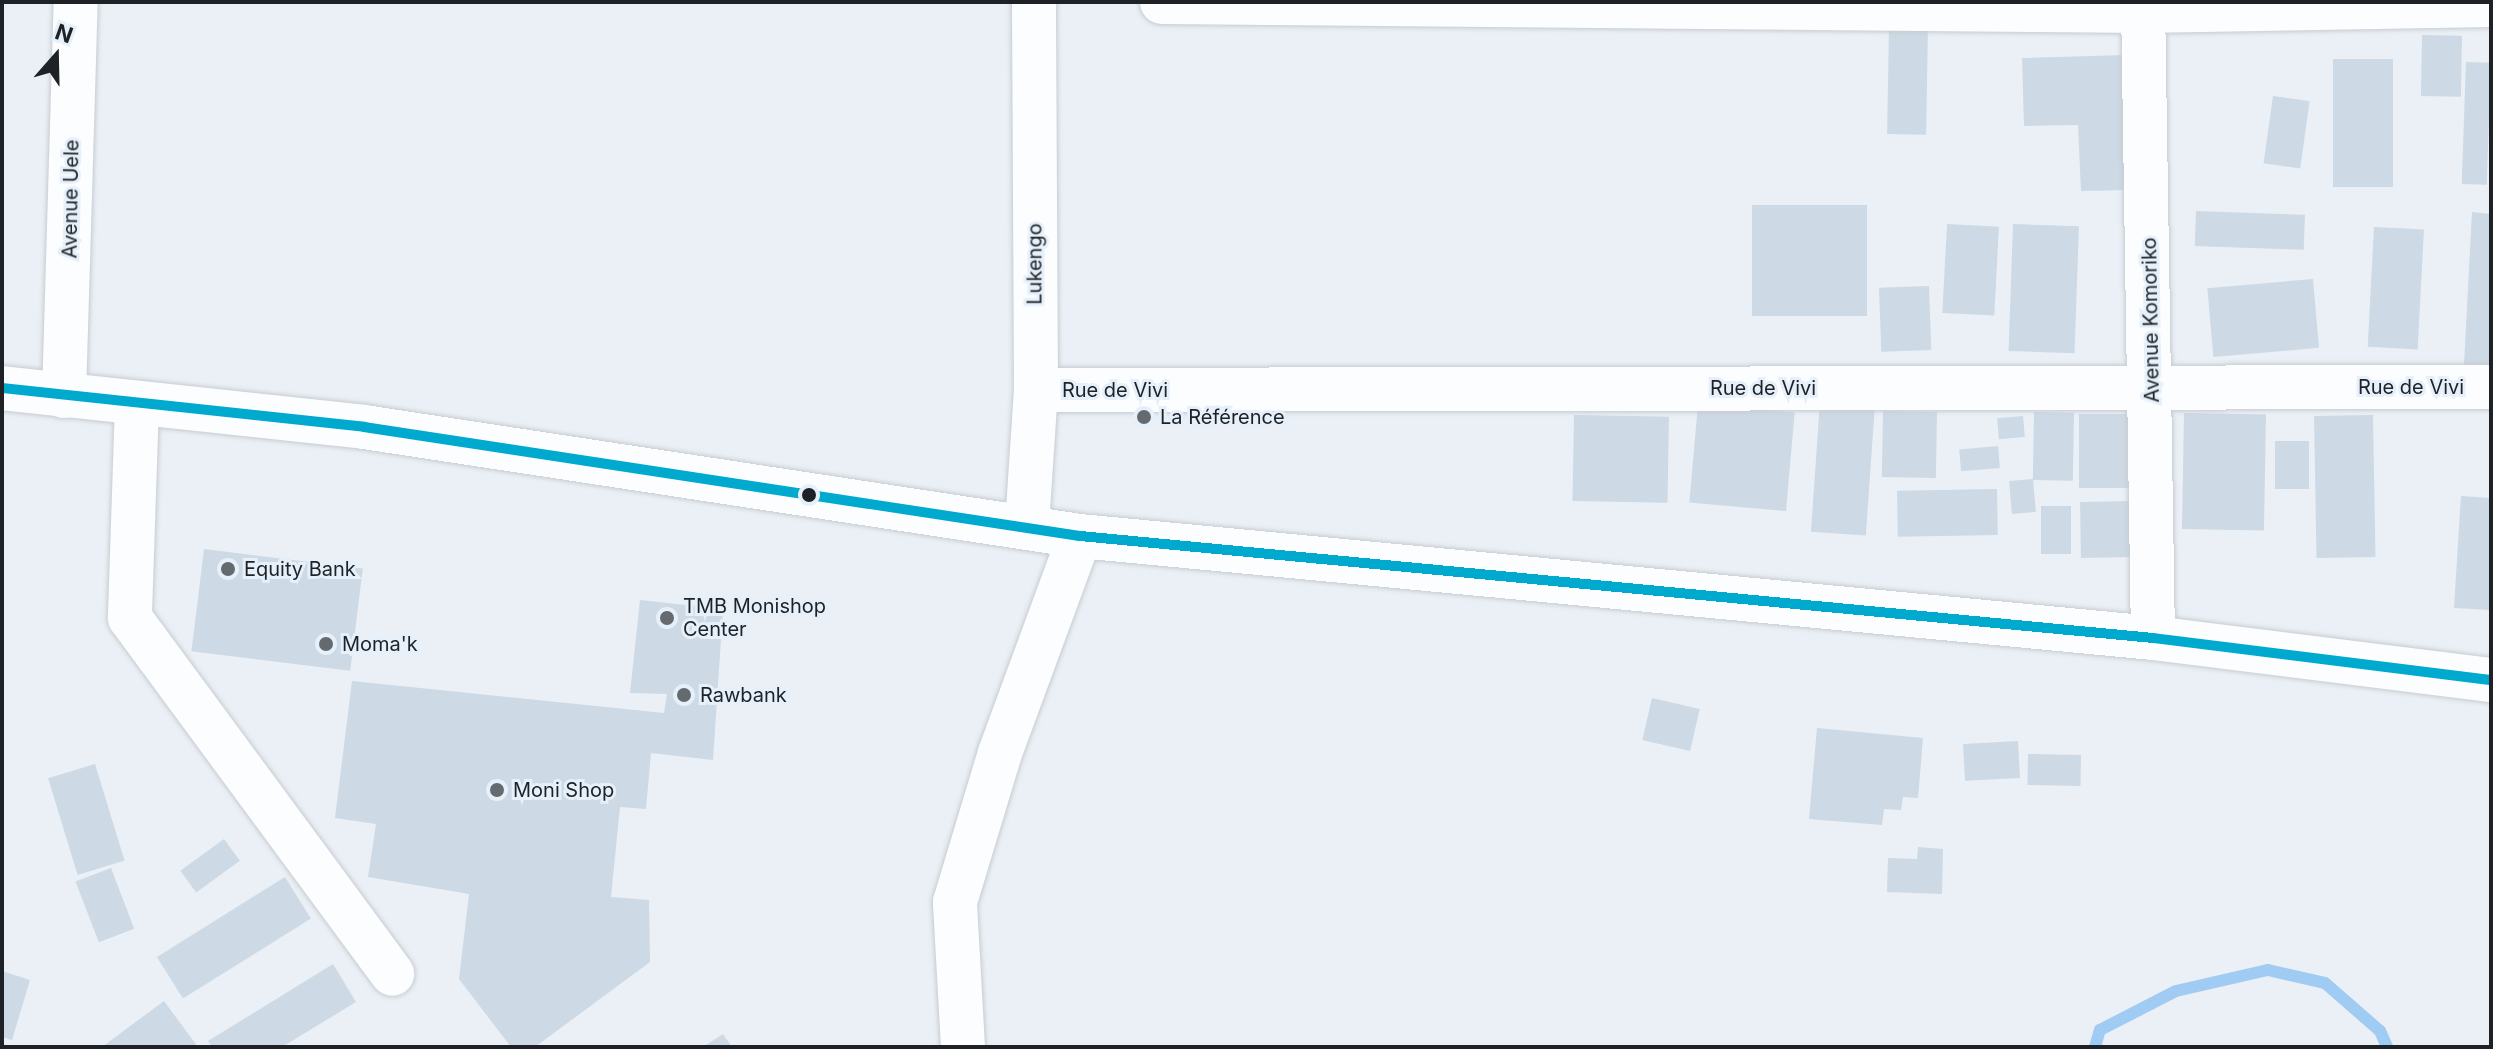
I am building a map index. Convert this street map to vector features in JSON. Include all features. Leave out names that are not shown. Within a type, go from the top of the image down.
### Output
[{"type":"street","name":"Avenue Uele","points":[[64,396],[76,2]]},
{"type":"street","name":"Lukengo","points":[[1027,525],[1036,390],[1034,2]]},
{"type":"street","points":[[1162,2],[2491,5]]},
{"type":"street","name":"Avenue Komoriko","points":[[2143,6],[2153,386],[2153,638]]},
{"type":"street","name":"Rue de Vivi","points":[[1036,390],[2491,387]]},
{"type":"street","points":[[2,388],[364,427],[1027,525],[1080,536],[2153,638],[2491,680]]},
{"type":"street","points":[[137,403],[130,618],[392,974]]},
{"type":"street","points":[[963,1047],[955,902],[995,768],[1080,536]]},
{"type":"building","points":[[1889,26],[1928,27],[1926,135],[1887,134]]},
{"type":"building","points":[[2422,35],[2462,36],[2461,97],[2421,96]]},
{"type":"building","points":[[2125,55],[2130,190],[2081,191],[2078,125],[2024,126],[2022,58]]},
{"type":"building","points":[[2333,59],[2393,59],[2393,187],[2333,187]]},
{"type":"building","points":[[2466,62],[2491,63],[2487,185],[2462,184]]},
{"type":"building","points":[[2273,96],[2310,101],[2300,168],[2264,163]]},
{"type":"building","points":[[1752,205],[1867,205],[1867,316],[1752,316]]},
{"type":"building","points":[[2196,211],[2305,215],[2304,250],[2195,246]]},
{"type":"building","points":[[2472,212],[2491,214],[2491,367],[2464,365]]},
{"type":"building","points":[[1947,224],[1999,227],[1994,316],[1942,313]]},
{"type":"building","points":[[2013,224],[2079,226],[2075,353],[2009,351]]},
{"type":"building","points":[[2374,227],[2424,230],[2418,349],[2368,347]]},
{"type":"building","points":[[2313,279],[2319,348],[2213,357],[2207,288]]},
{"type":"building","points":[[1929,286],[1931,350],[1881,352],[1879,288]]},
{"type":"building","points":[[1820,402],[1875,406],[1866,536],[1811,532]]},
{"type":"building","points":[[1698,404],[1795,412],[1786,511],[1689,503]]},
{"type":"building","points":[[1883,411],[1937,412],[1936,478],[1882,477]]},
{"type":"building","points":[[2034,412],[2074,413],[2073,481],[2033,480]]},
{"type":"building","points":[[2184,413],[2266,414],[2264,530],[2182,529]]},
{"type":"building","points":[[2079,414],[2143,414],[2143,488],[2079,488]]},
{"type":"building","points":[[1574,415],[1669,417],[1667,503],[1572,501]]},
{"type":"building","points":[[2373,415],[2375,557],[2316,558],[2314,416]]},
{"type":"building","points":[[2023,416],[2025,437],[1999,439],[1997,418]]},
{"type":"building","points":[[2275,441],[2309,441],[2309,489],[2275,489]]},
{"type":"building","points":[[1998,446],[2000,468],[1961,471],[1959,449]]},
{"type":"building","points":[[2033,479],[2036,512],[2012,514],[2009,481]]},
{"type":"building","points":[[1997,489],[1998,535],[1898,537],[1897,491]]},
{"type":"building","points":[[2461,496],[2491,498],[2491,610],[2454,608]]},
{"type":"building","points":[[2134,501],[2135,557],[2081,558],[2080,502]]},
{"type":"building","points":[[2041,506],[2071,506],[2071,554],[2041,554]]},
{"type":"building","points":[[204,549],[363,568],[350,671],[191,651]]},
{"type":"building","points":[[640,600],[723,609],[713,760],[651,753],[646,809],[620,807],[611,897],[649,900],[650,962],[535,1047],[511,1047],[459,979],[469,894],[368,877],[376,824],[335,818],[352,681],[664,713],[667,694],[630,693]]},
{"type":"building","points":[[1652,698],[1700,709],[1690,751],[1642,740]]},
{"type":"building","points":[[1817,728],[1923,738],[1918,798],[1903,797],[1901,810],[1884,809],[1882,825],[1809,819]]},
{"type":"building","points":[[2018,741],[2020,778],[1965,781],[1963,744]]},
{"type":"building","points":[[2028,754],[2081,755],[2080,786],[2027,785]]},
{"type":"building","points":[[95,764],[125,861],[78,875],[48,778]]},
{"type":"building","points":[[224,839],[240,861],[196,893],[180,871]]},
{"type":"building","points":[[1918,847],[1943,849],[1942,894],[1887,892],[1888,858],[1917,859]]},
{"type":"building","points":[[111,868],[134,929],[99,942],[76,882]]},
{"type":"building","points":[[285,877],[311,919],[183,999],[157,957]]},
{"type":"building","points":[[333,964],[356,1002],[282,1047],[212,1047],[208,1041]]},
{"type":"building","points":[[2,971],[30,980],[12,1040],[2,1037]]},
{"type":"building","points":[[164,1001],[198,1047],[102,1047]]},
{"type":"building","points":[[723,1034],[732,1047],[703,1047]]},
{"type":"waterway","points":[[2095,1047],[2100,1030],[2176,991],[2268,970],[2325,983],[2380,1031],[2387,1047]]},
{"type":"transit line","points":[[2,388],[364,427],[1080,536],[2153,638],[2491,680]]},
{"type":"place","name":"La Référence","points":[[1144,417]]},
{"type":"place","name":"Equity Bank","points":[[228,569]]},
{"type":"place","name":"TMB Monishop Center","points":[[667,618]]},
{"type":"place","name":"Moma'k","points":[[326,644]]},
{"type":"place","name":"Rawbank","points":[[684,695]]},
{"type":"place","name":"Moni Shop","points":[[497,790]]}]
